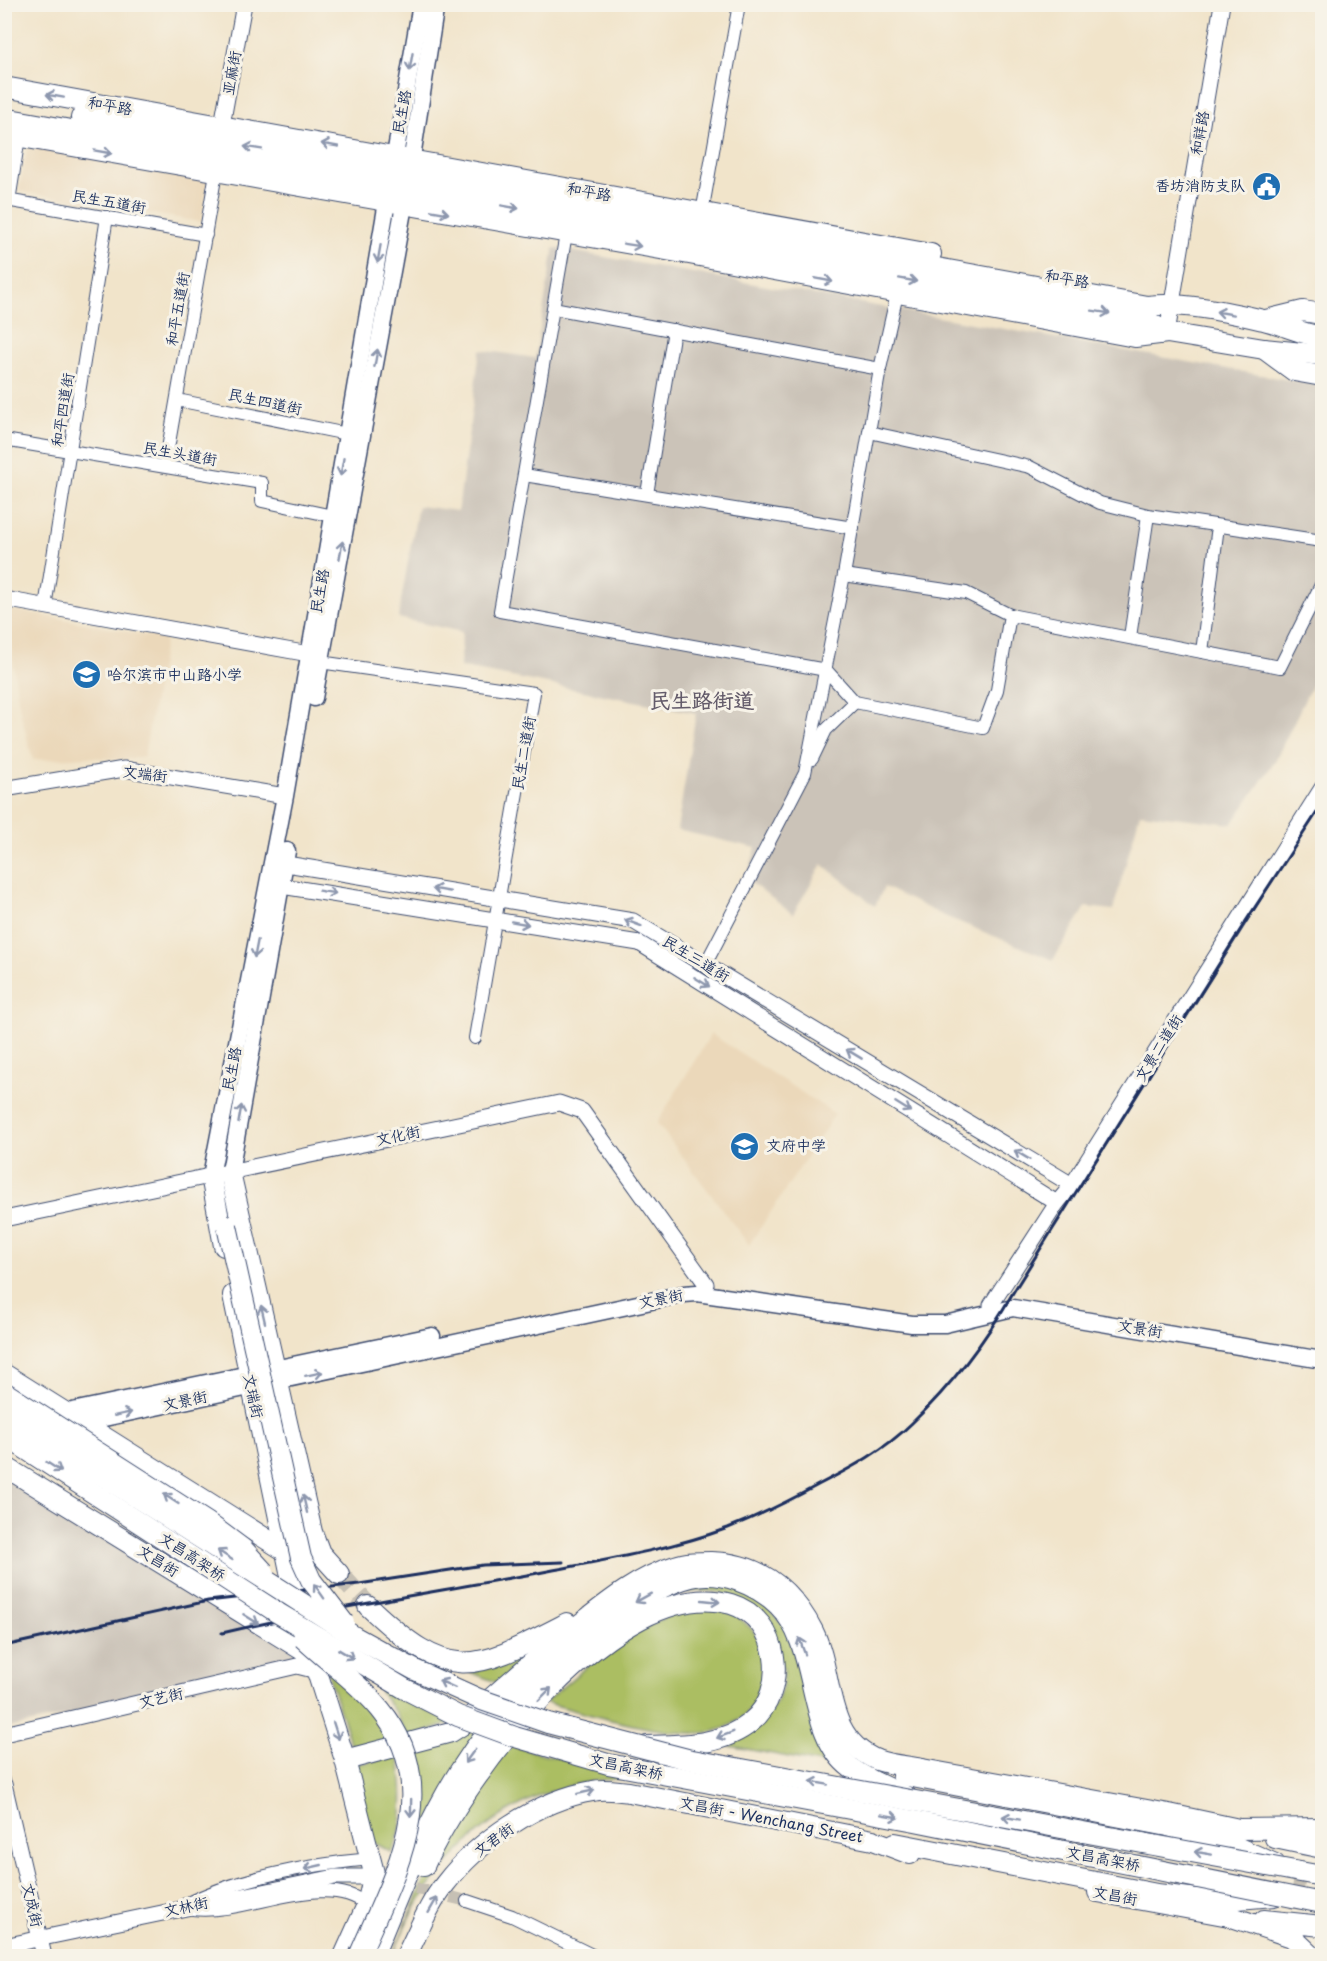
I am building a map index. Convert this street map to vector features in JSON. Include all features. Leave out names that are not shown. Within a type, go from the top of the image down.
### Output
[{"type":"main road","name":"民生路","points":[[220,1174],[279,863],[313,659],[400,180],[421,4]]},
{"type":"main road","name":"民生路","points":[[279,863],[285,796],[313,659],[333,516],[436,4]]},
{"type":"main road","name":"和平路","points":[[4,87],[219,149]]},
{"type":"main road","name":"和平路","points":[[4,104],[219,149],[400,180],[702,213],[1149,293],[1171,304]]},
{"type":"main road","name":"和平路","points":[[4,118],[219,149],[732,240],[1148,306],[1171,304],[1266,321],[1300,333],[1323,337]]},
{"type":"main road","name":"和平路","points":[[12,136],[219,149]]},
{"type":"main road","name":"和平路","points":[[400,180],[566,234],[689,254],[1135,337],[1167,333],[1264,349],[1323,355]]},
{"type":"main road","points":[[702,213],[732,240],[689,254],[662,228],[702,213]]},
{"type":"main road","name":"和平路","points":[[732,240],[1146,320],[1167,333]]},
{"type":"main road","points":[[1266,321],[1303,311],[1323,314]]},
{"type":"main road","points":[[1266,321],[1323,327]]},
{"type":"main road","points":[[1264,349],[1295,362],[1323,367]]},
{"type":"main road","points":[[1264,349],[1294,371],[1323,376]]},
{"type":"main road","points":[[220,1174],[227,1226],[301,1558],[311,1580],[355,1637]]},
{"type":"main road","name":"文瑞街","points":[[220,1174],[277,1375],[312,1532],[320,1553],[339,1574]]},
{"type":"main road","name":"文瑞街","points":[[220,1174],[250,1381],[299,1615],[314,1664]]},
{"type":"main road","name":"文景街","points":[[4,1438],[82,1423],[250,1381],[691,1284],[706,1284],[912,1314],[947,1314],[1015,1298],[1323,1349]]},
{"type":"main road","name":"文景街","points":[[277,1375],[697,1293],[912,1324],[945,1324],[1013,1308],[1323,1360]]},
{"type":"main road","points":[[4,1374],[287,1552]]},
{"type":"main road","name":"文景街","points":[[4,1426],[65,1412],[250,1381]]},
{"type":"main road","points":[[4,1392],[208,1523],[243,1549],[280,1589]]},
{"type":"main road","name":"文昌高架桥","points":[[4,1413],[355,1637],[415,1670],[479,1699],[548,1724],[643,1746],[687,1759],[1323,1876]]},
{"type":"main road","name":"文昌高架桥","points":[[4,1438],[278,1613],[405,1689],[459,1716],[560,1752],[609,1764],[915,1821],[1323,1903]]},
{"type":"main road","points":[[4,1453],[85,1505],[146,1527]]},
{"type":"main road","name":"文昌街","points":[[4,1466],[314,1664]]},
{"type":"main road","points":[[368,1606],[410,1644],[430,1655],[450,1663],[472,1663],[516,1650],[653,1575],[676,1565],[727,1562],[747,1566],[767,1575],[800,1608],[814,1634],[832,1707],[840,1728],[851,1751],[874,1766],[1239,1829],[1323,1848]]},
{"type":"main road","points":[[373,1956],[418,1848],[439,1806],[460,1770],[525,1685],[564,1652],[643,1597],[691,1577],[712,1576],[737,1579],[778,1605],[794,1626],[804,1652],[821,1718],[832,1745],[850,1767],[915,1801]]},
{"type":"main road","points":[[345,1760],[451,1732],[462,1725],[515,1674],[612,1599]]},
{"type":"main road","points":[[384,1956],[429,1854],[460,1800],[490,1758],[542,1697],[603,1644],[657,1612],[701,1600],[732,1604],[745,1610],[760,1623],[771,1642],[776,1671],[771,1695],[763,1709],[751,1723],[727,1736],[696,1745],[643,1746]]},
{"type":"main road","points":[[278,1613],[381,1710],[394,1729],[410,1773],[411,1821],[406,1842],[359,1956]]},
{"type":"main road","points":[[314,1664],[345,1760],[370,1868],[374,1873],[367,1905],[344,1956]]},
{"type":"main road","points":[[917,1773],[1168,1826],[1223,1840],[1288,1870]]},
{"type":"main road","name":"文君街","points":[[406,1956],[444,1885],[466,1861],[499,1834],[567,1796],[596,1790],[629,1792]]},
{"type":"main road","name":"文昌街 - Wenchang Street","points":[[629,1792],[873,1840]]},
{"type":"main road","points":[[1239,1829],[1323,1828]]},
{"type":"main road","name":"文昌街","points":[[873,1840],[1144,1902],[1229,1916],[1292,1937],[1312,1956]]},
{"type":"main road","points":[[910,1850],[1157,1894],[1214,1901],[1283,1895]]},
{"type":"main road","points":[[1229,1916],[1323,1926]]},
{"type":"street","name":"亚麻街","points":[[219,149],[244,4]]},
{"type":"street","points":[[702,213],[739,4]]},
{"type":"street","name":"和祥路","points":[[1167,333],[1222,4]]},
{"type":"street","points":[[5,201],[9,195],[12,136]]},
{"type":"street","name":"和平五道街","points":[[165,466],[219,149]]},
{"type":"street","name":"民生五道街","points":[[5,201],[206,235]]},
{"type":"street","name":"和平四道街","points":[[45,607],[72,451],[107,217]]},
{"type":"street","points":[[566,234],[500,611],[826,670],[855,702],[983,729],[997,690],[1010,615]]},
{"type":"street","points":[[805,773],[853,528],[880,369],[897,294]]},
{"type":"street","points":[[553,308],[880,369]]},
{"type":"street","points":[[647,494],[674,330]]},
{"type":"street","name":"民生四道街","points":[[177,400],[348,434]]},
{"type":"street","points":[[869,432],[1030,467],[1100,504],[1148,515],[1323,541]]},
{"type":"street","name":"民生头道街","points":[[4,440],[262,483],[262,501],[333,516]]},
{"type":"street","points":[[524,474],[853,528]]},
{"type":"street","points":[[1130,637],[1148,515]]},
{"type":"street","points":[[1202,652],[1218,526]]},
{"type":"street","points":[[844,575],[966,593],[1010,615],[1280,667],[1323,583]]},
{"type":"street","name":"民生二道街","points":[[4,599],[313,659],[534,693],[475,1038]]},
{"type":"street","points":[[705,965],[826,730],[855,702]]},
{"type":"street","name":"文端街","points":[[4,789],[124,768],[285,796]]},
{"type":"street","name":"文景二道街","points":[[992,1305],[1057,1203],[1072,1185],[1323,788]]},
{"type":"street","name":"民生三道街","points":[[279,863],[633,921],[1072,1185]]},
{"type":"street","name":"民生三道街","points":[[275,884],[639,943],[1057,1203]]},
{"type":"street","name":"文化街","points":[[4,1219],[559,1103],[568,1104],[582,1111],[706,1284]]},
{"type":"street","name":"文艺街","points":[[4,1734],[314,1664]]},
{"type":"street","name":"文成街","points":[[4,1784],[44,1956]]},
{"type":"street","name":"文林街","points":[[4,1946],[370,1868]]},
{"type":"street","points":[[180,1907],[213,1912],[337,1890],[359,1898],[367,1905]]},
{"type":"street","points":[[467,1901],[512,1916],[594,1956]]},
{"type":"shaded area","points":[[28,143],[209,175],[201,222],[19,191]]},
{"type":"shaded area","points":[[554,248],[1322,386],[1322,664],[1275,761],[1232,824],[1140,813],[1113,910],[1086,907],[1053,960],[942,915],[884,887],[875,906],[822,864],[793,914],[746,879],[756,848],[677,830],[696,713],[460,667],[462,632],[398,618],[418,506],[458,511],[480,350],[535,358]]},
{"type":"shaded area","name":"哈尔滨市中山路小学","points":[[5,608],[165,639],[144,756],[125,760],[89,757],[33,760],[20,711]]},
{"type":"shaded area","name":"文府中学","points":[[711,1034],[835,1114],[749,1245],[657,1123]]},
{"type":"shaded area","points":[[4,1466],[310,1651],[297,1666],[4,1729]]},
{"type":"green space","points":[[714,1583],[731,1586],[760,1600],[785,1626],[831,1765],[730,1746],[754,1731],[776,1703],[782,1688],[784,1670],[735,1596],[695,1591],[656,1600],[676,1590]]},
{"type":"green space","points":[[712,1609],[732,1612],[757,1636],[764,1652],[766,1668],[764,1685],[757,1700],[746,1714],[732,1724],[715,1731],[678,1732],[630,1724],[545,1702],[614,1643],[680,1610]]},
{"type":"green space","points":[[543,1641],[498,1683],[457,1667]]},
{"type":"green space","points":[[325,1659],[349,1680],[392,1741],[361,1746],[350,1744]]},
{"type":"green space","points":[[384,1689],[452,1723],[408,1738],[395,1712],[380,1692]]},
{"type":"green space","points":[[468,1728],[479,1733],[402,1869],[418,1825],[420,1799],[412,1753],[443,1742]]},
{"type":"green space","points":[[508,1745],[637,1778],[602,1780],[569,1786],[539,1796],[511,1810],[485,1828],[461,1849],[439,1874],[414,1909],[392,1956],[433,1862]]},
{"type":"green space","points":[[398,1756],[402,1778],[401,1820],[396,1844],[391,1852],[371,1841],[353,1765]]},
{"type":"tunnel","points":[[339,1574],[368,1606]]},
{"type":"tunnel","points":[[1293,1927],[1305,1837]]},
{"type":"tunnel","points":[[398,1884],[467,1901]]},
{"type":"railway","points":[[222,1633],[342,1608],[613,1559],[705,1536],[728,1528],[807,1491],[891,1442],[941,1393],[992,1327],[1244,924],[1322,805]]},
{"type":"railway","points":[[4,1646],[208,1601],[359,1584],[483,1565],[563,1562]]},
{"type":"place","name":"香坊消防支队","points":[[1266,186]]},
{"type":"place","name":"哈尔滨市中山路小学","points":[[86,675]]},
{"type":"place","name":"文府中学","points":[[745,1146]]},
{"type":"district","name":"民生路街道","points":[[702,701]]}]
